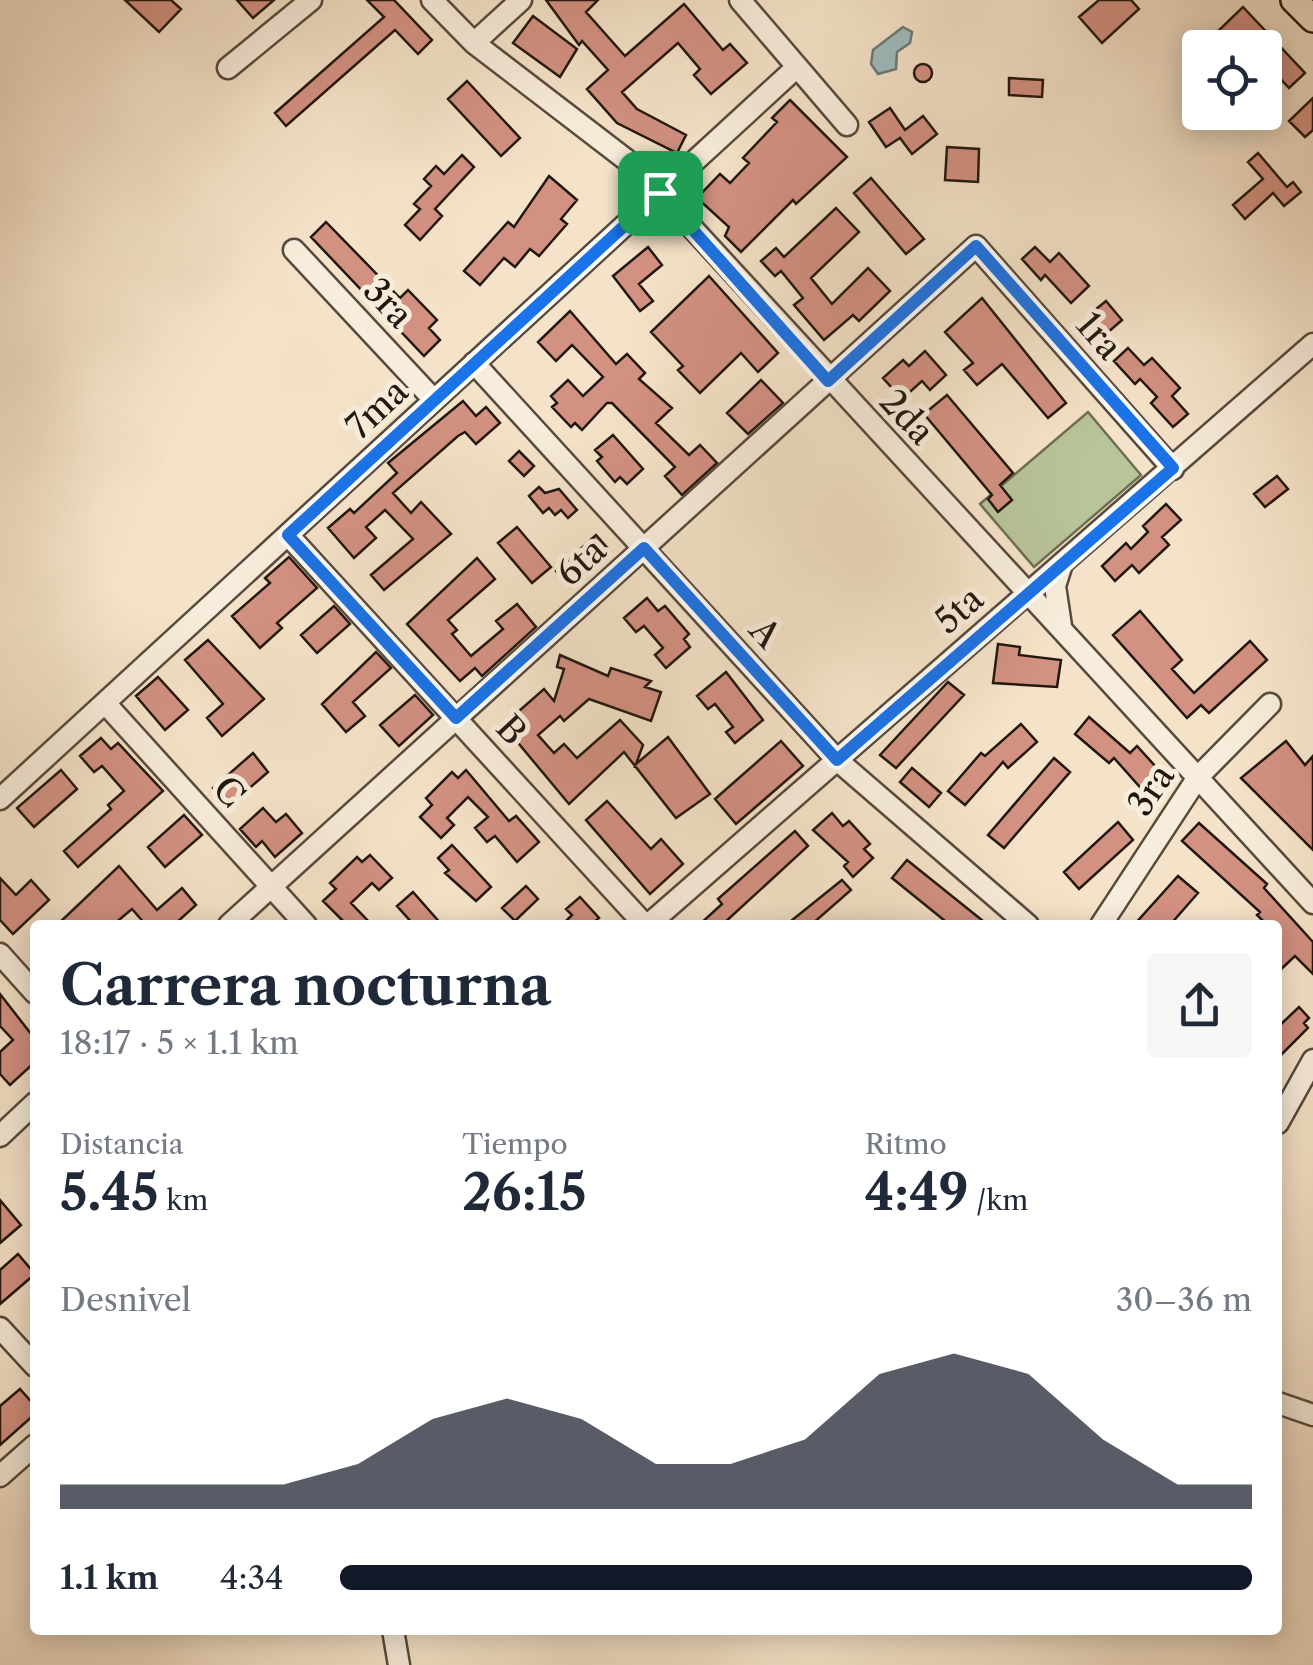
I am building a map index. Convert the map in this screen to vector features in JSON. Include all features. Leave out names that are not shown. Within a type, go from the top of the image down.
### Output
[{"type":"main road","points":[[1294,0],[1313,20]]},
{"type":"street","points":[[228,68],[310,0]]},
{"type":"street","name":"2da","points":[[432,0],[474,43],[637,168],[828,381],[1313,903]]},
{"type":"street","points":[[474,43],[521,0]]},
{"type":"street","points":[[740,0],[847,125]]},
{"type":"street","name":"7ma","points":[[0,799],[797,67]]},
{"type":"street","name":"6ta","points":[[234,920],[976,246]]},
{"type":"street","name":"1ra","points":[[976,246],[1173,468]]},
{"type":"street","name":"3ra","points":[[294,250],[434,400]]},
{"type":"street","name":"5ta","points":[[652,920],[1313,344]]},
{"type":"street","name":"A","points":[[474,363],[837,760],[1022,920]]},
{"type":"street","name":"B","points":[[288,535],[641,920]]},
{"type":"street","points":[[1061,628],[1055,586],[1062,564]]},
{"type":"street","name":"C","points":[[105,703],[302,920]]},
{"type":"street","name":"3ra","points":[[1105,920],[1198,777],[1270,704]]},
{"type":"street","points":[[0,954],[30,987]]},
{"type":"street","points":[[1285,1093],[1313,1060]]},
{"type":"street","points":[[0,1136],[30,1108]]},
{"type":"street","points":[[0,1328],[30,1361]]},
{"type":"street","points":[[1282,1404],[1313,1415]]},
{"type":"street","points":[[0,1476],[30,1449]]},
{"type":"street","points":[[394,1635],[398,1665]]},
{"type":"green space","points":[[1088,412],[1141,475],[1034,567],[980,504]]},
{"type":"water","points":[[903,27],[912,32],[910,43],[897,52],[896,69],[878,74],[871,64],[873,50]]},
{"type":"building","points":[[125,0],[171,0],[181,9],[159,32]]},
{"type":"building","points":[[237,0],[274,0],[253,18]]},
{"type":"building","points":[[367,0],[394,0],[432,40],[418,54],[395,30],[286,126],[275,113],[384,17]]},
{"type":"building","points":[[546,0],[598,0],[586,12],[625,56],[684,4],[723,50],[730,44],[747,63],[711,94],[694,75],[700,69],[678,43],[622,92],[637,109],[686,135],[677,153],[617,123],[587,89],[608,70],[582,41],[579,45]]},
{"type":"building","points":[[1099,0],[1131,0],[1139,9],[1102,43],[1079,17]]},
{"type":"building","points":[[1243,7],[1265,30],[1219,30]]},
{"type":"building","points":[[533,16],[577,49],[560,77],[513,43]]},
{"type":"building","points":[[1282,49],[1305,73],[1289,88],[1282,80]]},
{"type":"building","points":[[923,64],[932,73],[923,82],[914,73]]},
{"type":"building","points":[[1009,78],[1043,80],[1042,97],[1009,95]]},
{"type":"building","points":[[467,81],[520,138],[501,156],[448,99]]},
{"type":"building","points":[[1313,98],[1313,130],[1305,137],[1289,121]]},
{"type":"building","points":[[790,100],[847,157],[796,204],[793,200],[741,252],[725,236],[729,227],[697,198],[720,174],[730,183],[749,163],[743,158],[777,122],[772,118]]},
{"type":"building","points":[[890,108],[905,130],[923,116],[937,134],[912,154],[900,138],[886,147],[869,122]]},
{"type":"building","points":[[947,147],[979,149],[978,182],[945,180]]},
{"type":"building","points":[[1258,153],[1287,187],[1293,182],[1301,192],[1284,206],[1273,193],[1245,219],[1233,205],[1263,179],[1248,162]]},
{"type":"building","points":[[462,155],[474,167],[435,209],[442,216],[420,240],[405,225],[420,209],[414,204],[431,186],[424,179],[436,166],[444,174]]},
{"type":"building","points":[[549,176],[577,200],[561,219],[567,224],[539,256],[530,249],[515,267],[504,258],[480,285],[464,271],[508,222],[514,227]]},
{"type":"building","points":[[871,178],[924,239],[906,254],[854,193]]},
{"type":"building","points":[[836,208],[859,232],[811,278],[832,304],[868,268],[890,291],[859,321],[853,315],[824,340],[794,305],[803,298],[781,271],[775,276],[761,261],[776,248],[784,257]]},
{"type":"building","points":[[326,222],[400,298],[408,290],[437,320],[429,328],[440,340],[424,356],[311,237]]},
{"type":"building","points":[[648,247],[662,265],[639,284],[653,301],[640,311],[613,276]]},
{"type":"building","points":[[1035,247],[1050,262],[1059,253],[1089,286],[1071,303],[1045,275],[1041,280],[1022,259]]},
{"type":"building","points":[[709,276],[778,353],[758,372],[741,353],[700,393],[678,370],[683,366],[651,332]]},
{"type":"building","points":[[982,298],[1066,403],[1048,418],[1002,364],[977,385],[964,370],[973,363],[945,332]]},
{"type":"building","points":[[1106,301],[1122,320],[1106,334],[1090,314]]},
{"type":"building","points":[[570,311],[616,364],[627,354],[645,373],[639,379],[672,408],[656,423],[689,455],[700,445],[717,463],[682,495],[665,476],[675,467],[612,403],[607,403],[582,430],[575,423],[571,427],[552,407],[557,403],[551,396],[568,380],[583,396],[603,377],[572,345],[556,361],[538,342]]},
{"type":"building","points":[[1128,348],[1144,365],[1152,358],[1180,388],[1172,396],[1188,414],[1173,427],[1151,403],[1157,397],[1140,379],[1135,384],[1114,361]]},
{"type":"building","points":[[925,351],[946,375],[930,390],[922,381],[902,399],[883,378],[903,360],[909,366]]},
{"type":"building","points":[[761,380],[783,403],[748,434],[727,413]]},
{"type":"building","points":[[947,395],[1013,473],[1000,485],[1012,500],[998,512],[988,499],[992,495],[924,414]]},
{"type":"building","points":[[463,401],[476,416],[486,407],[500,423],[476,444],[465,432],[458,436],[393,493],[411,513],[421,502],[451,534],[384,590],[371,575],[413,539],[385,510],[366,527],[376,538],[354,558],[328,528],[350,509],[354,513],[397,473],[388,463]]},
{"type":"building","points":[[613,435],[643,469],[627,484],[620,477],[615,482],[597,461],[602,457],[595,450]]},
{"type":"building","points":[[519,451],[534,466],[524,476],[509,461]]},
{"type":"building","points":[[1277,476],[1288,489],[1265,507],[1254,494]]},
{"type":"building","points":[[539,487],[545,493],[559,489],[577,510],[568,518],[561,510],[555,515],[549,508],[543,513],[529,496]]},
{"type":"building","points":[[1166,504],[1181,520],[1162,537],[1169,545],[1139,573],[1132,565],[1115,581],[1102,566],[1126,543],[1131,549],[1148,532],[1143,526]]},
{"type":"building","points":[[517,527],[551,567],[532,583],[498,543]]},
{"type":"building","points":[[596,535],[610,551],[570,587],[556,571]]},
{"type":"building","points":[[289,557],[317,588],[277,623],[282,628],[260,648],[232,616],[270,583],[265,578]]},
{"type":"building","points":[[477,558],[495,579],[448,620],[457,630],[452,634],[471,656],[503,629],[496,621],[517,604],[536,627],[482,676],[475,668],[460,681],[407,624]]},
{"type":"building","points":[[647,598],[658,611],[665,606],[689,634],[684,639],[690,647],[666,668],[655,655],[663,648],[644,626],[636,632],[624,618]]},
{"type":"building","points":[[334,606],[350,624],[317,653],[301,635]]},
{"type":"building","points":[[1140,611],[1182,660],[1172,669],[1194,693],[1250,641],[1267,660],[1209,713],[1201,705],[1187,718],[1113,635]]},
{"type":"building","points":[[208,640],[264,699],[222,736],[207,718],[223,704],[185,660]]},
{"type":"building","points":[[998,644],[1020,647],[1019,655],[1061,660],[1057,687],[993,683]]},
{"type":"building","points":[[376,652],[391,668],[353,702],[365,716],[346,732],[322,704]]},
{"type":"building","points":[[560,655],[608,676],[611,668],[651,681],[645,687],[661,692],[651,721],[589,699],[564,721],[560,716],[538,735],[554,753],[564,744],[577,758],[620,720],[643,745],[636,764],[668,737],[710,794],[676,818],[624,752],[569,804],[509,732],[517,724],[511,718],[544,689],[554,701],[564,669],[557,667]]},
{"type":"building","points":[[726,672],[763,720],[735,743],[726,732],[733,727],[715,704],[708,709],[697,696]]},
{"type":"building","points":[[158,677],[188,710],[165,730],[136,696]]},
{"type":"building","points":[[948,682],[964,695],[896,768],[880,755]]},
{"type":"building","points":[[415,695],[433,715],[399,746],[380,725]]},
{"type":"building","points":[[1089,717],[1130,753],[1137,746],[1166,778],[1147,795],[1114,758],[1109,763],[1075,734]]},
{"type":"building","points":[[1021,724],[1037,742],[1008,768],[1003,762],[965,805],[948,791],[981,753],[985,756]]},
{"type":"building","points":[[101,738],[111,749],[118,743],[163,791],[78,867],[64,851],[111,809],[108,805],[124,791],[102,766],[94,772],[80,756]]},
{"type":"building","points":[[781,741],[803,766],[736,824],[715,799]]},
{"type":"building","points":[[1286,741],[1305,765],[1313,756],[1313,850],[1241,778]]},
{"type":"building","points":[[253,753],[268,772],[229,806],[213,788]]},
{"type":"building","points":[[1054,758],[1070,772],[1004,848],[988,835]]},
{"type":"building","points":[[912,768],[941,793],[929,807],[900,782]]},
{"type":"building","points":[[61,770],[77,789],[34,827],[17,808]]},
{"type":"building","points":[[466,770],[509,821],[516,816],[539,842],[517,862],[495,836],[487,842],[475,828],[488,817],[468,797],[447,818],[454,825],[441,838],[420,817],[432,805],[426,798],[452,772],[458,778]]},
{"type":"building","points":[[607,801],[651,849],[661,839],[683,864],[650,894],[586,820]]},
{"type":"building","points":[[263,808],[276,822],[286,814],[302,833],[275,857],[262,841],[256,847],[240,829]]},
{"type":"building","points":[[832,813],[843,826],[849,821],[870,844],[864,849],[873,858],[853,877],[844,866],[848,862],[813,830]]},
{"type":"building","points":[[184,815],[202,835],[165,867],[148,847]]},
{"type":"building","points":[[1118,822],[1133,840],[1079,889],[1064,872]]},
{"type":"building","points":[[1199,823],[1267,884],[1264,888],[1313,942],[1313,974],[1295,956],[1282,968],[1282,920],[1262,920],[1257,915],[1260,912],[1182,841]]},
{"type":"building","points":[[795,831],[808,846],[727,920],[704,920],[722,904],[718,899]]},
{"type":"building","points":[[452,845],[491,887],[476,901],[445,873],[449,870],[438,858]]},
{"type":"building","points":[[370,855],[392,878],[379,890],[372,883],[351,903],[367,920],[342,920],[323,901],[336,889],[330,883],[357,857],[362,862]]},
{"type":"building","points":[[907,860],[982,920],[944,920],[892,878]]},
{"type":"building","points":[[119,866],[157,910],[182,888],[196,905],[180,920],[142,920],[132,909],[119,920],[62,920]]},
{"type":"building","points":[[1178,876],[1198,893],[1174,920],[1138,920]]},
{"type":"building","points":[[0,878],[16,895],[31,880],[49,900],[13,934],[0,920]]},
{"type":"building","points":[[842,880],[851,890],[817,920],[792,920]]},
{"type":"building","points":[[526,886],[538,899],[516,920],[502,908]]},
{"type":"building","points":[[413,892],[438,920],[410,920],[397,906]]},
{"type":"building","points":[[580,897],[599,918],[567,920],[572,915],[566,909]]},
{"type":"building","points":[[0,994],[30,1033],[30,1067],[10,1085],[0,1074],[0,1052],[13,1040],[0,1026]]},
{"type":"building","points":[[1299,1007],[1309,1018],[1304,1023],[1308,1028],[1282,1054],[1282,1023]]},
{"type":"building","points":[[0,1200],[21,1225],[0,1243]]},
{"type":"building","points":[[18,1254],[30,1268],[30,1278],[0,1304],[0,1270]]},
{"type":"building","points":[[20,1389],[30,1400],[30,1418],[0,1445],[0,1406]]},
{"type":"route","points":[[660,193],[828,381],[976,246],[1173,468],[837,760],[644,548],[456,718],[288,535],[660,193]]}]
